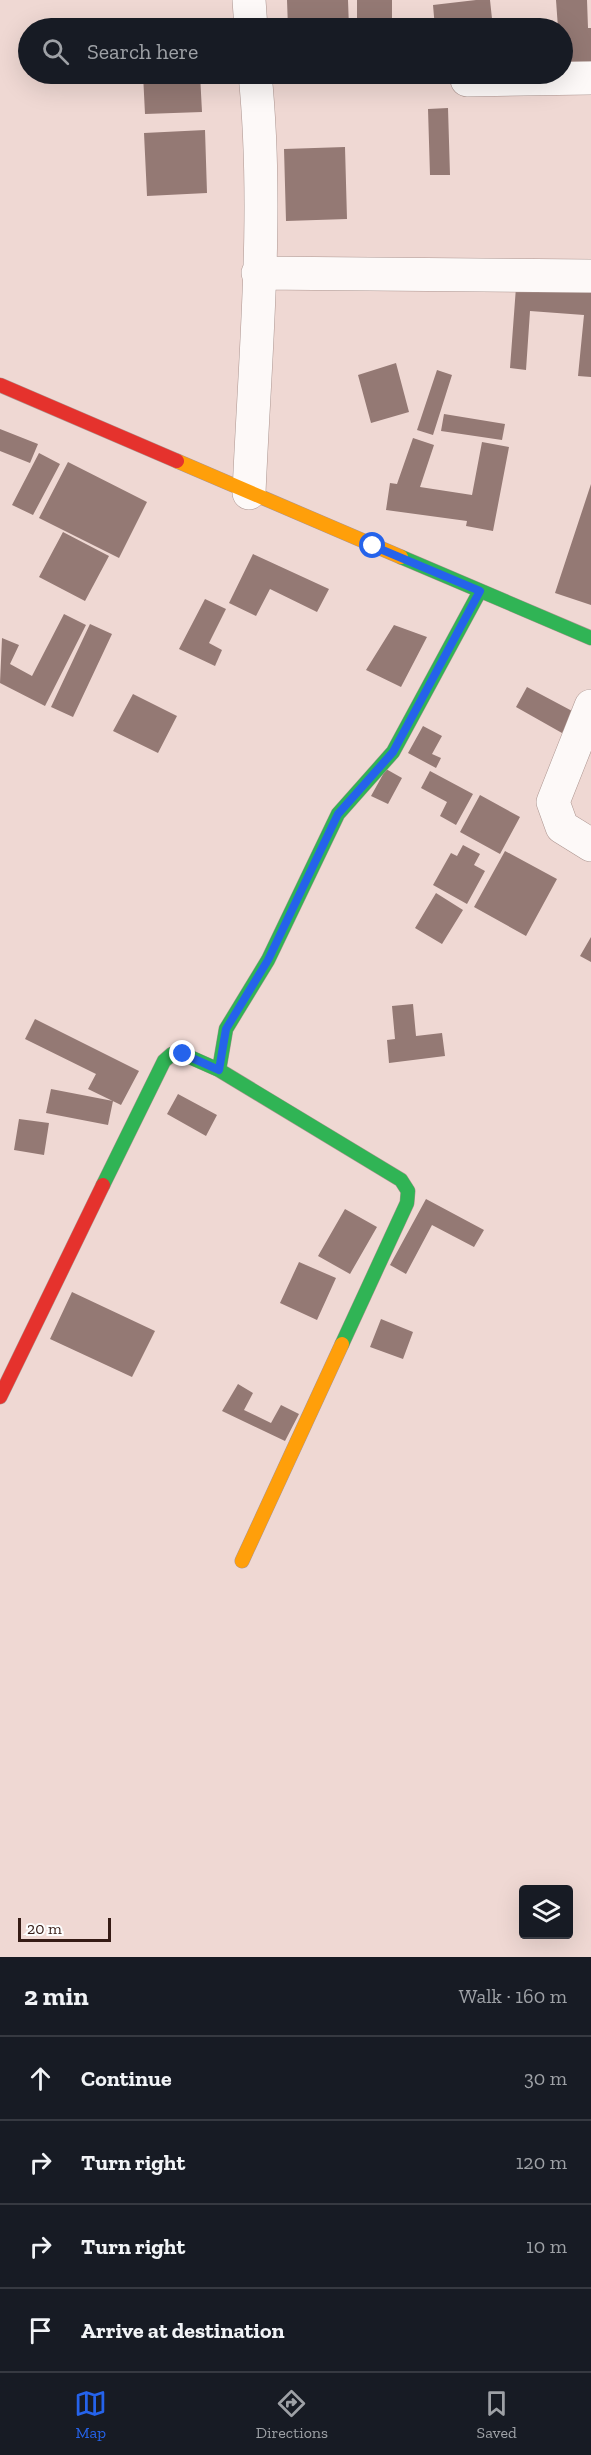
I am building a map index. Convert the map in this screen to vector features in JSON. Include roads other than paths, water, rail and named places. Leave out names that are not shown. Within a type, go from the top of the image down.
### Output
[{"type":"street","points":[[249,0],[250,18]]},
{"type":"street","points":[[573,78],[591,78]]},
{"type":"street","points":[[249,493],[258,273],[259,109],[256,84]]},
{"type":"street","points":[[258,273],[591,276]]},
{"type":"street","points":[[0,385],[591,638]]},
{"type":"street","points":[[219,1070],[226,1029],[268,960],[338,814],[393,752],[480,591]]},
{"type":"street","points":[[591,706],[553,802],[562,827],[591,845]]},
{"type":"street","points":[[0,1397],[164,1061],[172,1054],[183,1054],[219,1070],[401,1180],[408,1191],[407,1203],[242,1561]]}]
